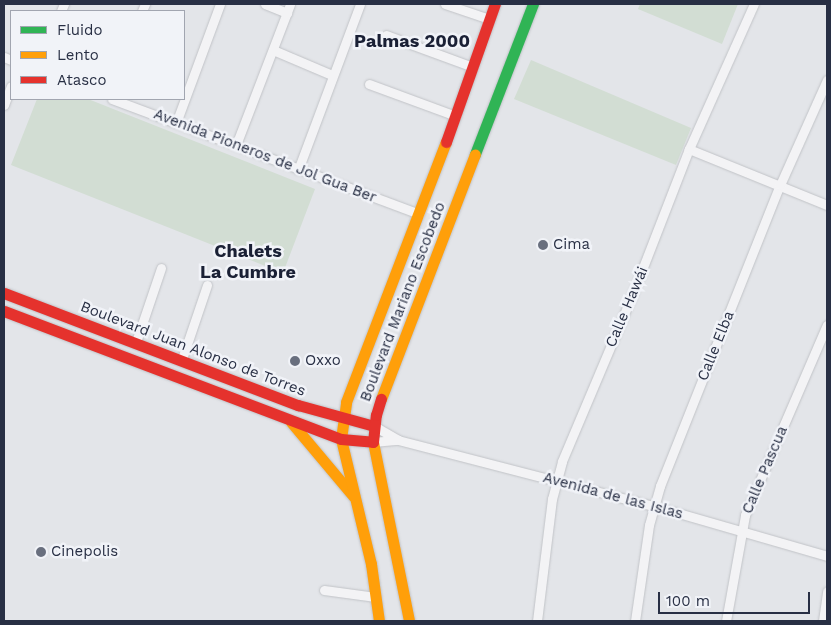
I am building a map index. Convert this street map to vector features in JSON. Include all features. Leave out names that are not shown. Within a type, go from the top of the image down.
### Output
[{"type":"main road","name":"Boulevard Mariano Escobedo","points":[[379,621],[371,564],[353,496],[341,439],[342,419],[354,382],[456,116],[495,4]]},
{"type":"main road","name":"Boulevard Mariano Escobedo","points":[[409,621],[373,442],[374,426],[388,380],[533,4]]},
{"type":"main road","name":"Boulevard Juan Alonso de Torres","points":[[9,295],[182,359],[298,405],[342,419],[374,426]]},
{"type":"main road","name":"Boulevard Juan Alonso de Torres","points":[[4,311],[341,439],[373,442]]},
{"type":"main road","points":[[289,420],[353,496]]},
{"type":"street","points":[[185,99],[220,4]]},
{"type":"street","points":[[265,4],[287,13]]},
{"type":"street","points":[[236,145],[290,4]]},
{"type":"street","points":[[298,170],[360,4]]},
{"type":"street","points":[[445,4],[489,19]]},
{"type":"street","name":"Calle Hawái","points":[[537,621],[556,481],[570,439],[636,288],[690,149],[754,4]]},
{"type":"street","points":[[386,35],[473,67]]},
{"type":"street","points":[[273,50],[332,75]]},
{"type":"street","name":"Calle Elba","points":[[635,621],[654,506],[780,185],[827,80]]},
{"type":"street","points":[[369,84],[456,116]]},
{"type":"street","points":[[4,105],[10,89]]},
{"type":"street","name":"Avenida Pioneros de Jol Gua Ber","points":[[115,100],[418,214]]},
{"type":"street","points":[[176,123],[185,100]]},
{"type":"street","points":[[690,149],[827,205]]},
{"type":"street","points":[[136,342],[161,268]]},
{"type":"street","points":[[182,359],[208,285]]},
{"type":"street","points":[[4,288],[9,295]]},
{"type":"street","name":"Calle Pascua","points":[[726,621],[745,515],[827,325]]},
{"type":"street","name":"Avenida de las Islas","points":[[374,426],[398,440],[654,506],[827,556]]},
{"type":"street","name":"Avenida de las Islas","points":[[373,442],[398,440]]},
{"type":"street","points":[[324,590],[376,596]]},
{"type":"street","points":[[823,621],[827,591]]},
{"type":"shaded area","points":[[640,4],[738,4],[722,44],[638,9]]},
{"type":"shaded area","points":[[531,60],[691,128],[676,165],[514,99]]},
{"type":"shaded area","points":[[37,100],[91,100],[315,189],[283,273],[11,165]]},
{"type":"traffic: fast","points":[[475,154],[533,4]]},
{"type":"traffic: slow","points":[[341,439],[346,402],[446,142]]},
{"type":"traffic: slow","points":[[381,399],[475,154]]},
{"type":"traffic: slow","points":[[291,422],[353,496]]},
{"type":"traffic: slow","points":[[341,439],[371,564],[379,621]]},
{"type":"traffic: slow","points":[[373,442],[409,621]]},
{"type":"traffic: jam","points":[[446,142],[495,4]]},
{"type":"traffic: jam","points":[[4,293],[298,405],[374,426]]},
{"type":"traffic: jam","points":[[4,311],[341,439],[373,442],[376,415],[381,399]]},
{"type":"place","name":"Cima","points":[[543,245]]},
{"type":"place","name":"Oxxo","points":[[295,361]]},
{"type":"place","name":"Cinepolis","points":[[41,552]]},
{"type":"district","name":"Palmas 2000","points":[[412,41]]},
{"type":"district","name":"Chalets La Cumbre","points":[[248,262]]}]
